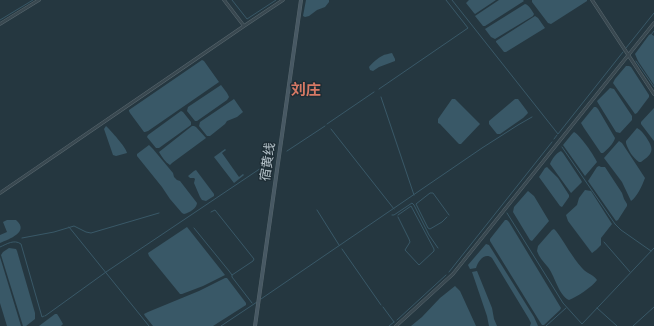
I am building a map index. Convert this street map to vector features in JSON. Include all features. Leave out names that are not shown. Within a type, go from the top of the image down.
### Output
[{"type":"main road","name":"宿黄线","points":[[255,326],[301,0]]},
{"type":"street","points":[[0,24],[39,0]]},
{"type":"street","points":[[224,0],[244,26]]},
{"type":"street","points":[[0,193],[283,0]]},
{"type":"street","points":[[592,0],[654,94]]},
{"type":"street","points":[[396,326],[453,274],[654,23]]},
{"type":"water","points":[[306,0],[329,0],[329,2],[325,7],[305,17],[303,16]]},
{"type":"water","points":[[469,0],[496,0],[475,14],[466,3]]},
{"type":"water","points":[[499,0],[524,1],[483,26],[475,16]]},
{"type":"water","points":[[532,0],[587,1],[551,24],[548,23]]},
{"type":"water","points":[[525,4],[534,14],[533,16],[495,39],[491,37],[485,29]]},
{"type":"water","points":[[535,16],[545,28],[504,52],[496,41]]},
{"type":"water","points":[[651,34],[654,36],[654,85],[635,54]]},
{"type":"water","points":[[392,53],[395,61],[373,71],[370,70],[369,67],[377,59]]},
{"type":"water","points":[[202,60],[219,82],[148,131],[144,132],[129,110]]},
{"type":"water","points":[[626,66],[631,67],[649,95],[635,114],[613,83]]},
{"type":"water","points":[[221,85],[229,97],[227,100],[195,121],[187,111],[188,107]]},
{"type":"water","points":[[610,88],[614,89],[632,116],[632,120],[620,133],[616,132],[597,101]]},
{"type":"water","points":[[234,99],[243,112],[237,117],[227,121],[210,136],[207,136],[199,126],[200,122]]},
{"type":"water","points":[[452,99],[455,99],[480,124],[461,144],[459,144],[438,123],[438,119]]},
{"type":"water","points":[[515,99],[518,99],[528,113],[500,134],[497,134],[489,124],[489,121]]},
{"type":"water","points":[[594,107],[598,109],[615,138],[612,144],[603,153],[601,153],[581,123]]},
{"type":"water","points":[[654,108],[654,141],[641,122]]},
{"type":"water","points":[[181,111],[191,122],[191,125],[159,148],[156,148],[147,137],[148,135]]},
{"type":"water","points":[[106,126],[115,135],[127,153],[116,156],[113,155],[104,129]]},
{"type":"water","points":[[192,126],[196,127],[206,138],[170,165],[165,161],[159,152]]},
{"type":"water","points":[[637,128],[646,137],[651,148],[648,156],[641,162],[639,162],[629,151],[626,143]]},
{"type":"water","points":[[574,132],[587,146],[597,162],[585,176],[563,145]]},
{"type":"water","points":[[619,141],[622,143],[645,178],[641,188],[631,201],[622,182],[604,158]]},
{"type":"water","points":[[149,145],[197,203],[196,207],[184,214],[182,213],[137,156],[137,154]]},
{"type":"water","points":[[225,149],[226,150],[222,153],[239,177],[243,174],[244,175],[234,183],[214,157]]},
{"type":"water","points":[[561,151],[582,182],[571,193],[550,164],[554,156]]},
{"type":"water","points":[[599,166],[605,167],[622,193],[627,204],[616,221],[588,181]]},
{"type":"water","points":[[547,167],[558,178],[569,195],[562,207],[539,177]]},
{"type":"water","points":[[196,170],[214,194],[214,196],[206,201],[202,200],[200,197],[194,183],[195,179],[188,176]]},
{"type":"water","points":[[585,190],[591,191],[612,224],[601,238],[601,245],[592,253],[568,221],[566,215],[577,205],[579,198]]},
{"type":"water","points":[[528,191],[534,196],[549,221],[532,241],[513,212],[514,207]]},
{"type":"water","points":[[7,220],[16,220],[20,224],[21,228],[17,234],[0,243],[0,235],[7,232],[3,222]]},
{"type":"water","points":[[505,220],[509,222],[561,308],[544,325],[540,322],[490,241]]},
{"type":"water","points":[[187,227],[225,275],[203,286],[180,294],[148,253]]},
{"type":"water","points":[[554,229],[578,264],[597,280],[584,292],[569,300],[562,294],[550,270],[537,251],[538,246]]},
{"type":"water","points":[[486,244],[489,245],[534,317],[538,326],[530,326],[531,323],[529,319],[492,258],[487,256],[482,258],[476,268],[470,269],[468,265]]},
{"type":"water","points":[[9,248],[16,249],[17,251],[35,313],[35,319],[26,326],[23,326],[1,255]]},
{"type":"water","points":[[0,257],[21,326],[7,326],[0,303]]},
{"type":"water","points":[[477,271],[492,308],[497,326],[489,326],[472,272]]},
{"type":"water","points":[[227,278],[246,305],[213,326],[153,326],[144,314],[199,291]]},
{"type":"water","points":[[455,286],[460,291],[476,326],[411,326],[440,298]]},
{"type":"water","points":[[57,314],[63,324],[61,326],[39,326]]},
{"type":"waterway","points":[[0,20],[33,0]]},
{"type":"waterway","points":[[232,0],[247,19],[276,0]]},
{"type":"waterway","points":[[379,89],[468,28],[446,0]]},
{"type":"waterway","points":[[452,0],[558,134],[623,52]]},
{"type":"waterway","points":[[626,48],[654,13]]},
{"type":"waterway","points":[[651,35],[654,31]]},
{"type":"waterway","points":[[636,61],[654,87]]},
{"type":"waterway","points":[[327,124],[374,92]]},
{"type":"waterway","points":[[381,97],[414,195]]},
{"type":"waterway","points":[[261,299],[482,148],[532,117]]},
{"type":"waterway","points":[[287,151],[325,126]]},
{"type":"waterway","points":[[331,129],[394,209]]},
{"type":"waterway","points":[[554,139],[557,135]]},
{"type":"waterway","points":[[449,272],[552,142]]},
{"type":"waterway","points":[[562,147],[615,224],[621,230],[651,251]]},
{"type":"waterway","points":[[45,316],[106,272],[270,162]]},
{"type":"waterway","points":[[447,217],[442,222],[430,229],[428,228],[416,204],[430,193],[433,193],[449,215]]},
{"type":"waterway","points":[[392,215],[412,203],[429,235],[438,248]]},
{"type":"waterway","points":[[398,215],[411,206],[434,249],[434,251],[419,265],[405,250],[410,242],[398,217]]},
{"type":"waterway","points":[[194,228],[232,275],[253,261],[254,259],[215,210],[211,212]]},
{"type":"waterway","points":[[317,210],[339,245]]},
{"type":"waterway","points":[[22,238],[54,232],[74,226],[91,233],[159,213]]},
{"type":"waterway","points":[[507,213],[563,303],[582,324],[654,248]]},
{"type":"waterway","points":[[69,227],[149,326]]},
{"type":"waterway","points":[[0,247],[13,242],[21,244],[42,317],[44,316]]},
{"type":"waterway","points":[[604,242],[630,272]]},
{"type":"waterway","points":[[342,249],[381,305]]},
{"type":"waterway","points":[[232,275],[252,303]]},
{"type":"waterway","points":[[397,320],[446,275]]},
{"type":"waterway","points":[[221,326],[257,302]]},
{"type":"waterway","points":[[383,307],[394,322]]},
{"type":"waterway","points":[[633,326],[654,307]]},
{"type":"waterway","points":[[546,326],[566,308]]},
{"type":"waterway","points":[[597,308],[617,326]]},
{"type":"waterway","points":[[389,326],[394,322]]},
{"type":"district","name":"刘庄","points":[[306,91]]}]
